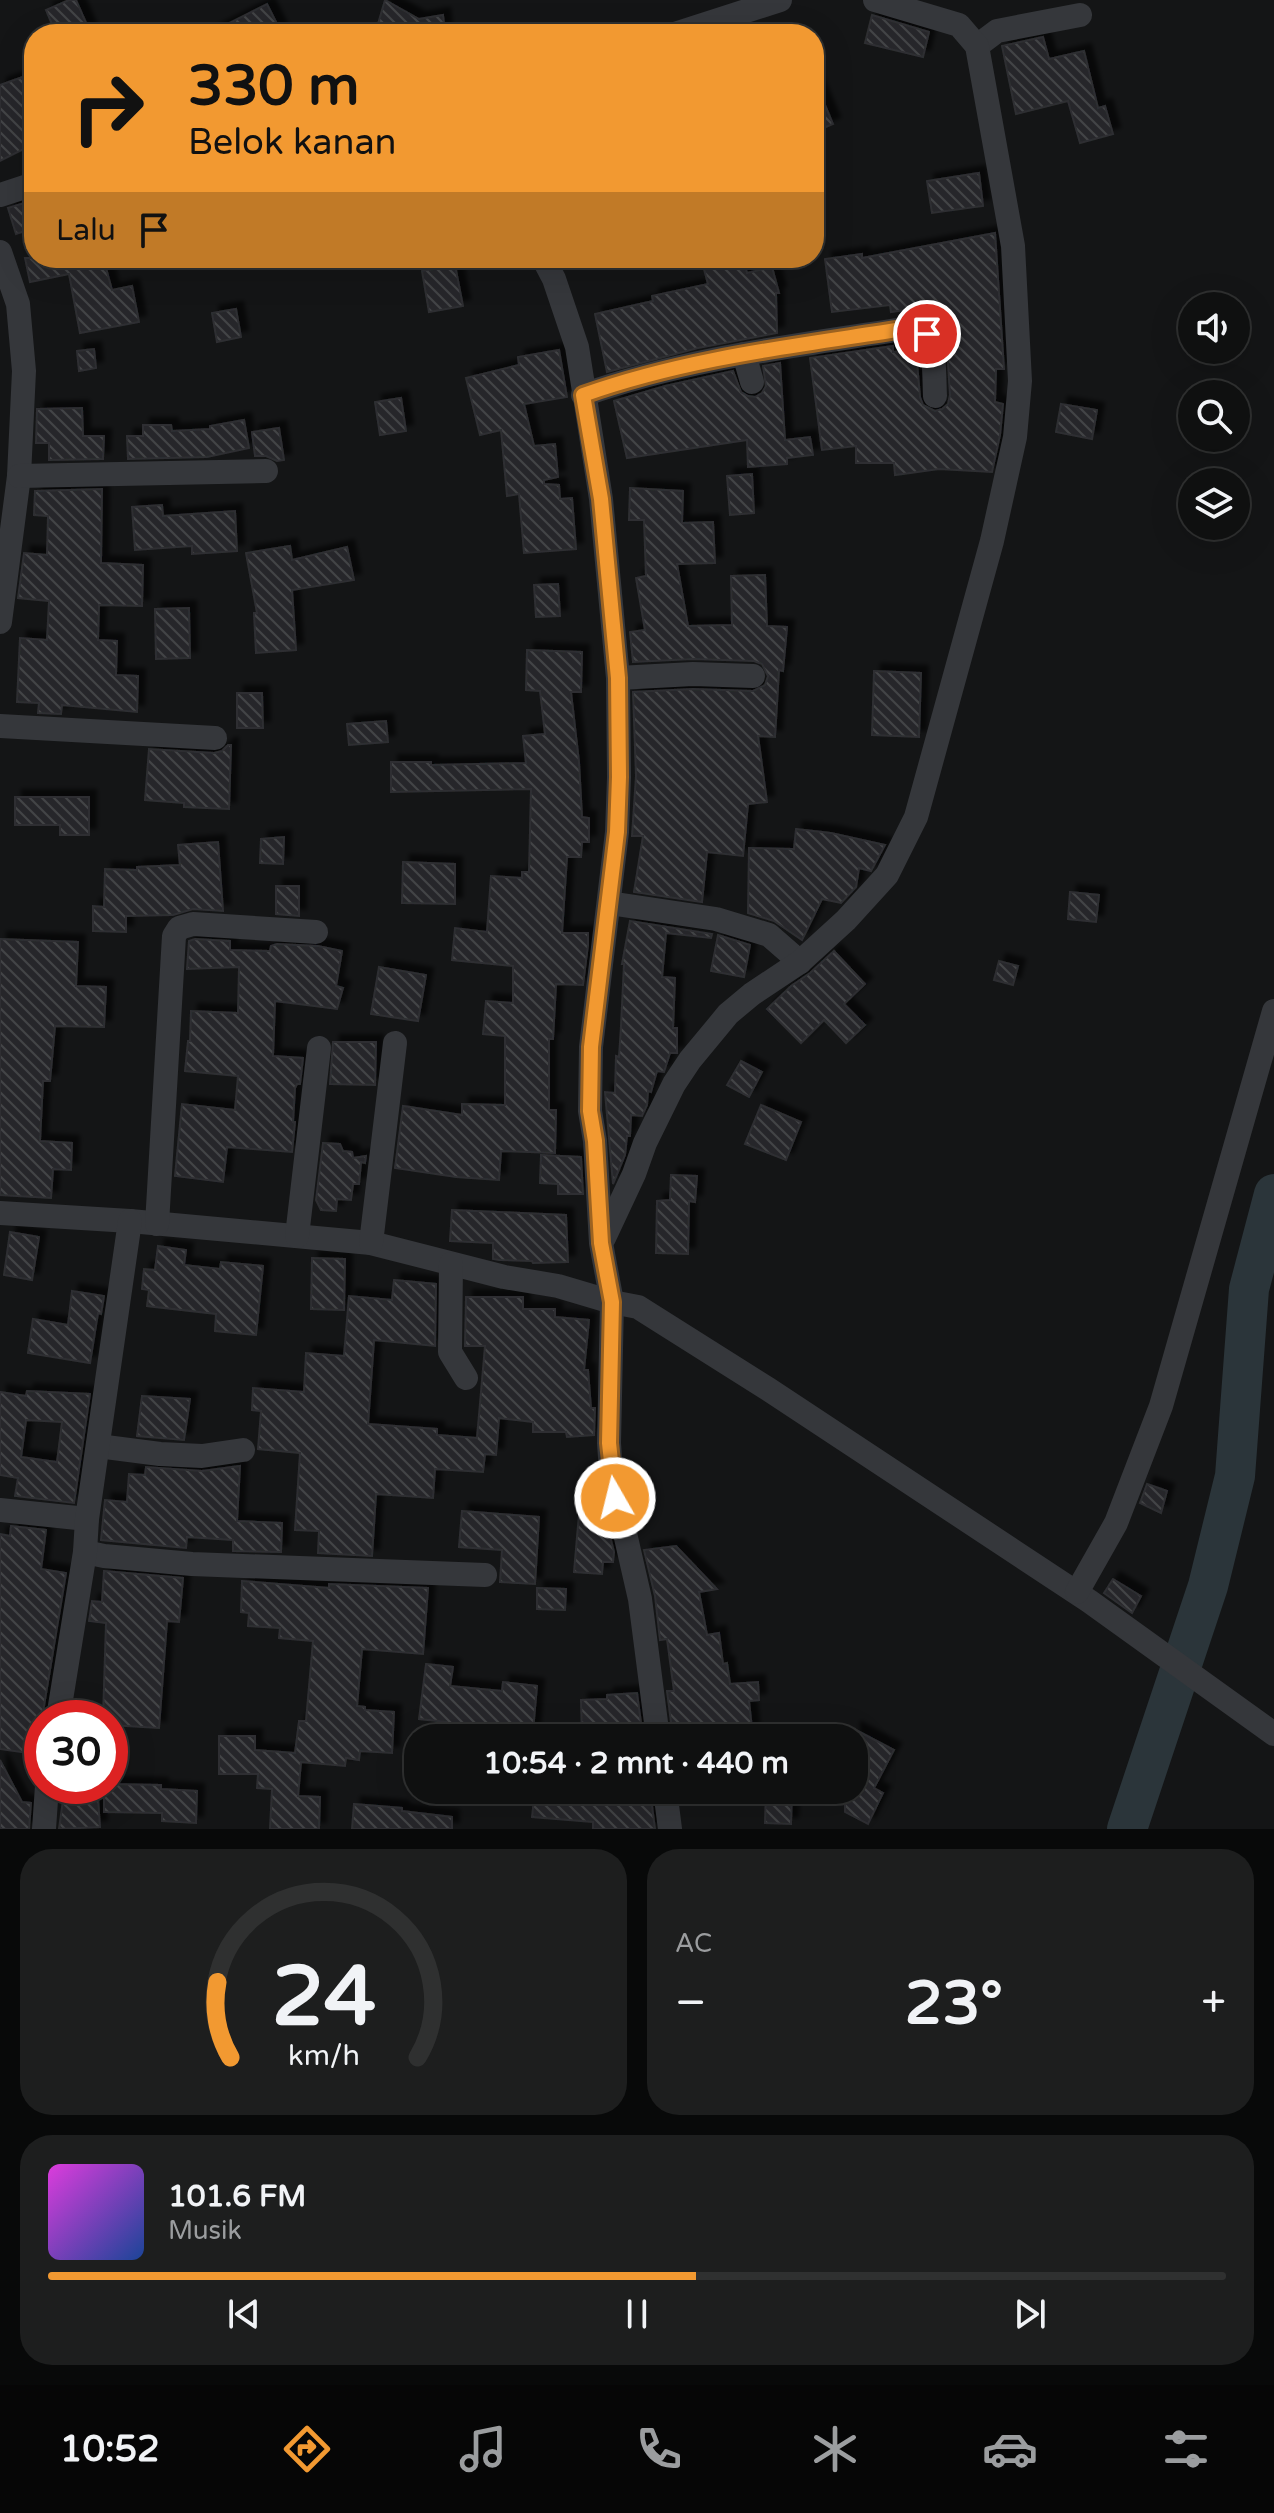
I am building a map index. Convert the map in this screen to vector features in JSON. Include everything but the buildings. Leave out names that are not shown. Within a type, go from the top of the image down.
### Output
[{"type":"street","points":[[706,24],[780,0]]},
{"type":"street","points":[[601,1243],[628,1189],[645,1143],[674,1084],[690,1060],[728,1014],[800,962],[846,920],[887,875],[916,817],[992,541],[1015,437],[1020,381],[1013,246],[977,46],[959,25],[875,0]]},
{"type":"street","points":[[977,46],[997,31],[1080,15]]},
{"type":"street","points":[[0,195],[24,187]]},
{"type":"street","points":[[0,252],[24,371],[19,476],[1,610]]},
{"type":"street","points":[[548,268],[577,347],[601,499],[618,678],[619,796],[591,1047],[590,1111],[595,1141],[601,1243],[612,1302],[611,1472],[640,1599],[656,1724]]},
{"type":"street","points":[[583,395],[666,370],[744,354],[903,329],[927,334],[931,343],[935,396]]},
{"type":"street","points":[[744,354],[752,382]]},
{"type":"street","points":[[19,476],[266,471]]},
{"type":"street","points":[[618,678],[693,674],[753,676]]},
{"type":"street","points":[[0,726],[215,738]]},
{"type":"street","points":[[609,903],[716,919],[769,935],[800,962]]},
{"type":"street","points":[[157,1224],[174,936],[179,928],[193,924],[316,932]]},
{"type":"street","points":[[1083,1596],[1116,1523],[1161,1406],[1274,1011]]},
{"type":"street","points":[[371,1243],[395,1043]]},
{"type":"street","points":[[297,1236],[319,1048]]},
{"type":"street","points":[[0,1213],[130,1221],[371,1243],[638,1307],[1083,1596],[1274,1734]]},
{"type":"street","points":[[61,1700],[85,1552],[87,1519],[130,1221]]},
{"type":"street","points":[[451,1264],[450,1352],[466,1378]]},
{"type":"street","points":[[98,1446],[202,1456],[243,1450]]},
{"type":"street","points":[[0,1510],[87,1519]]},
{"type":"street","points":[[85,1552],[192,1564],[485,1575]]},
{"type":"street","points":[[44,1829],[46,1804]]},
{"type":"street","points":[[667,1804],[670,1829]]},
{"type":"waterway","points":[[1127,1829],[1208,1586],[1235,1476],[1249,1289],[1274,1194]]},
{"type":"route","points":[[615,1498],[609,1443],[612,1302],[601,1243],[595,1141],[590,1111],[591,1047],[617,832],[618,678],[601,499],[583,395],[625,380],[716,358],[903,329],[927,334]]}]
